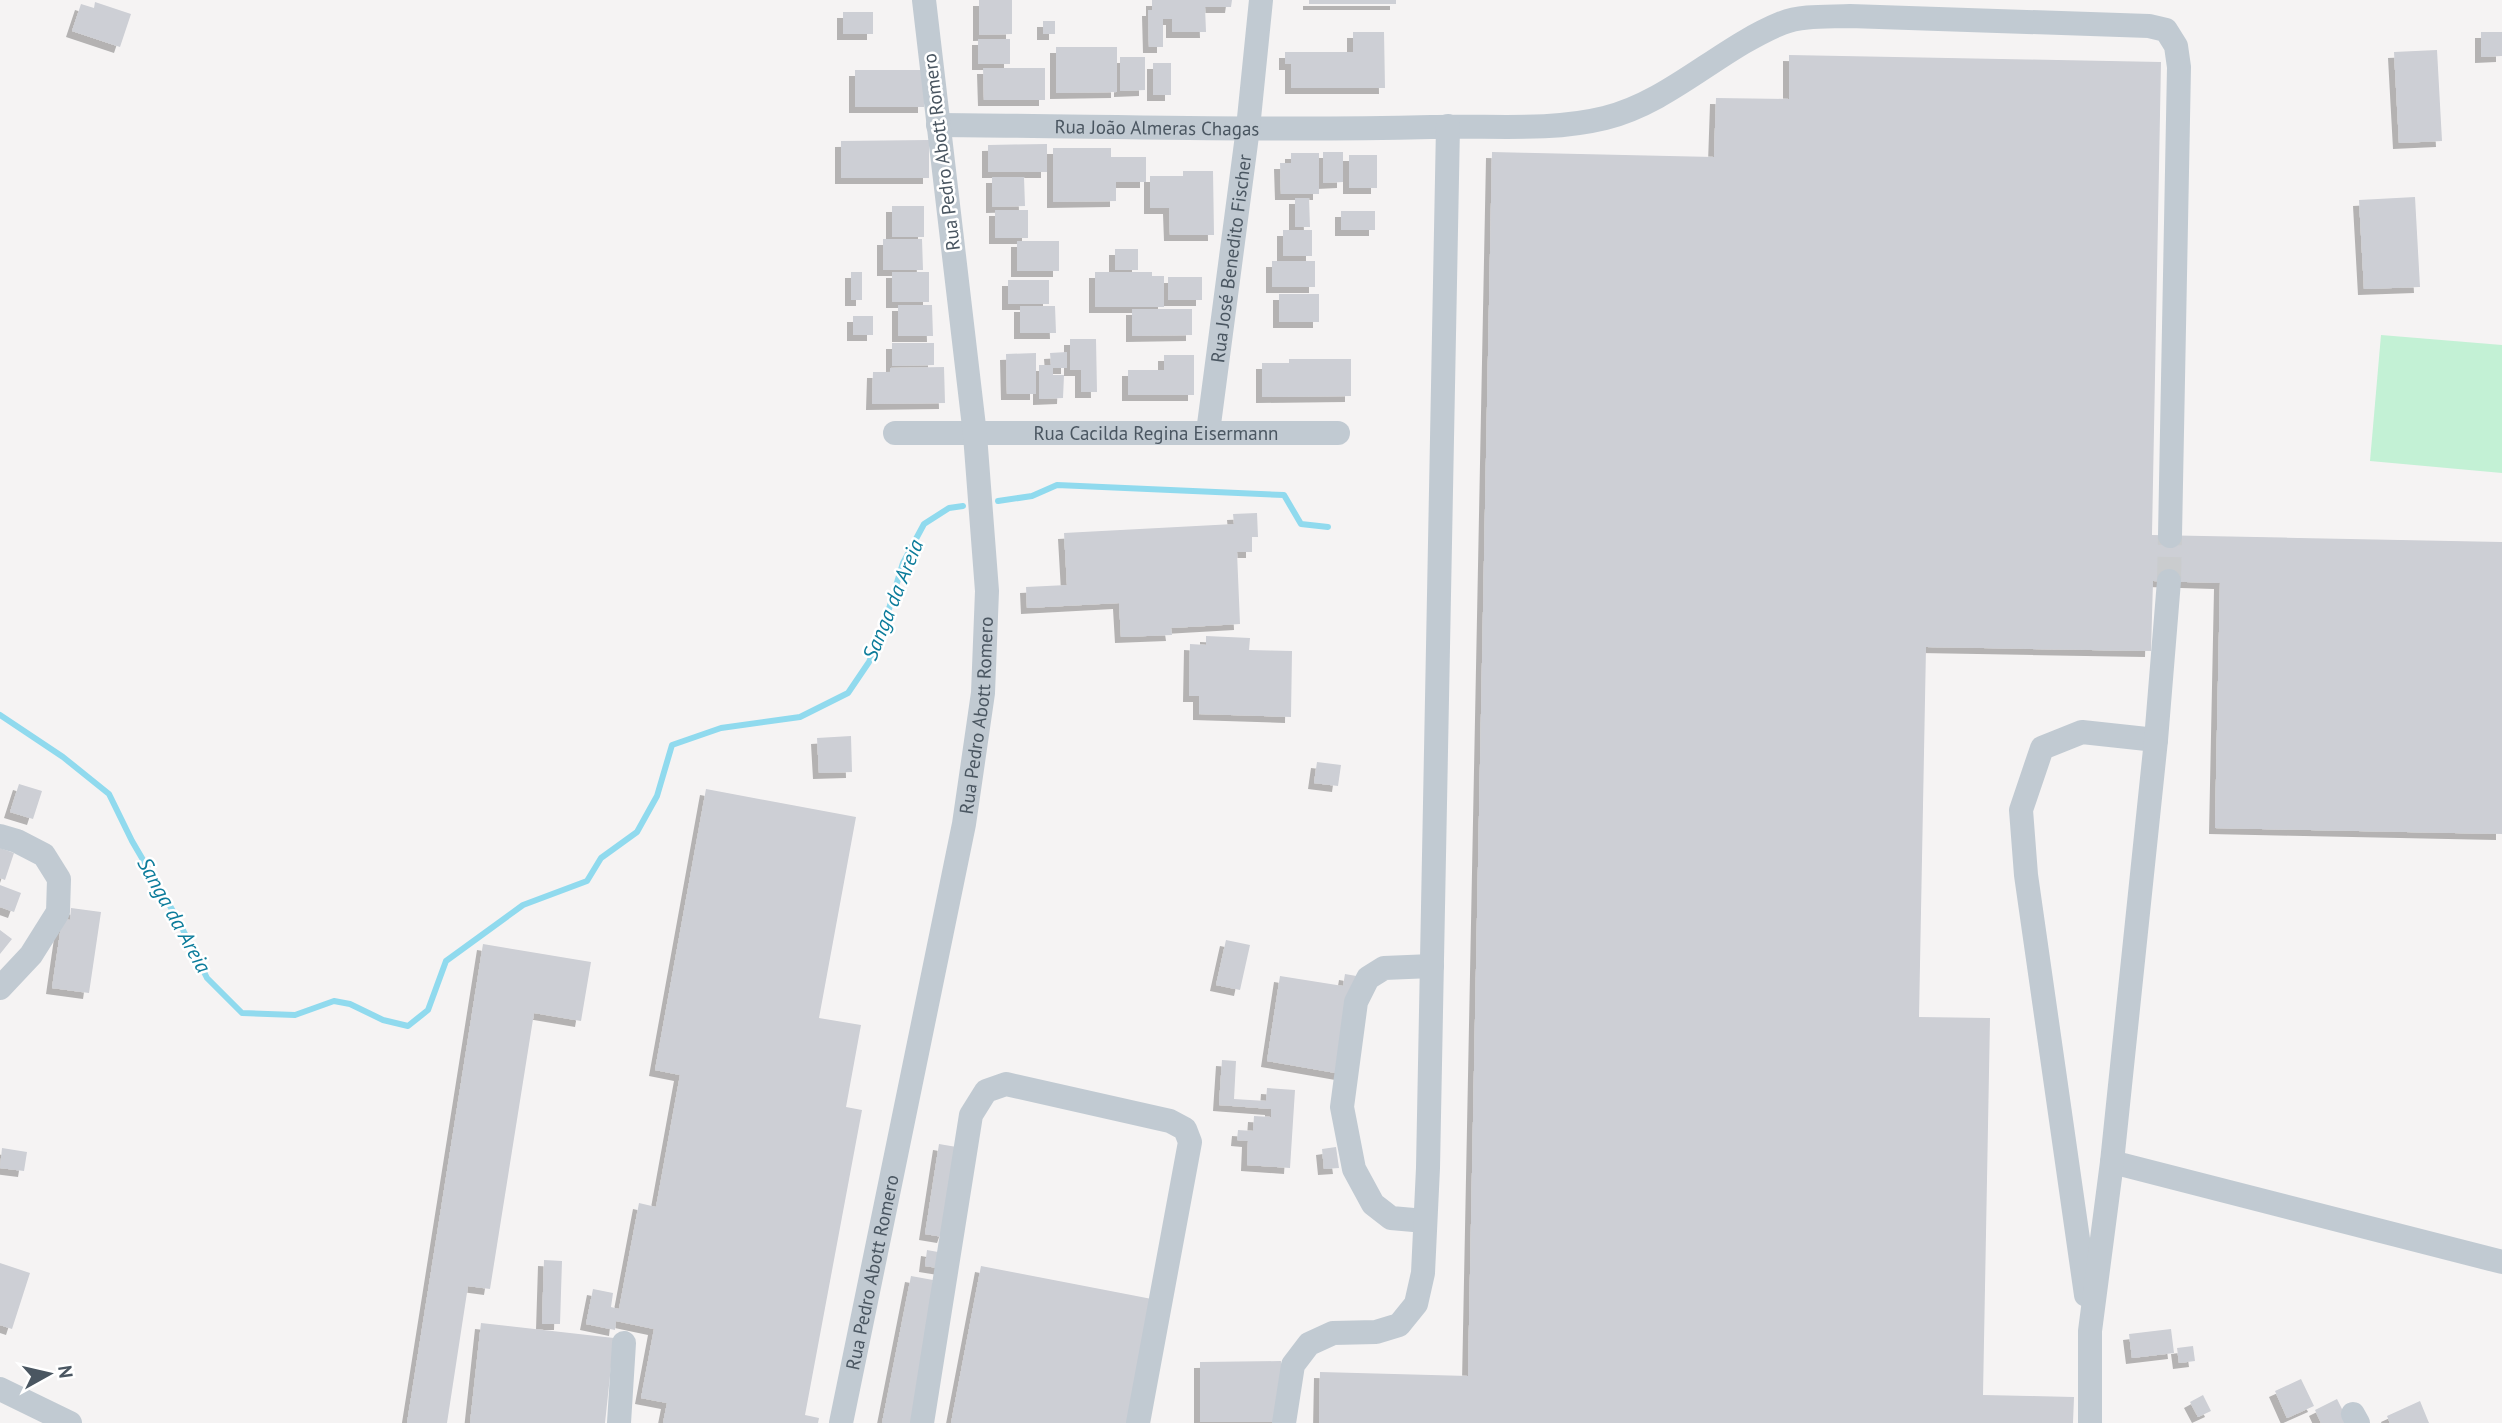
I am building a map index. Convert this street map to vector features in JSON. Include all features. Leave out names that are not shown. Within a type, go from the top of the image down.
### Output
[{"type":"street","name":"Rua Pedro Abott Romero","points":[[841,1423],[964,824],[983,693],[987,591],[975,435],[924,0]]},
{"type":"street","name":"Rua José Benedito Fischer","points":[[1208,432],[1248,128],[1261,0]]},
{"type":"street","name":"Rua João Almeras Chagas","points":[[937,125],[1248,128],[1556,126],[1605,118],[1643,105],[1737,47],[1783,11]]},
{"type":"street","points":[[1783,11],[1816,18],[1850,16],[2149,26],[2166,30],[2176,46],[2179,67],[2171,536]]},
{"type":"street","points":[[1284,1423],[1293,1365],[1309,1344],[1333,1333],[1376,1332],[1399,1325],[1416,1304],[1423,1273],[1432,966],[1448,126]]},
{"type":"street","name":"Rua Cacilda Regina Eisermann","points":[[895,433],[1338,433]]},
{"type":"street","points":[[2090,1423],[2090,1331],[2112,1162],[2156,740],[2169,581]]},
{"type":"street","points":[[2090,1331],[2026,875],[2021,810],[2042,748],[2081,732],[2156,740]]},
{"type":"street","points":[[0,836],[17,841],[44,855],[59,879],[58,912],[31,955],[0,988]]},
{"type":"street","points":[[1426,1221],[1391,1218],[1373,1204],[1354,1169],[1342,1107],[1356,1002],[1368,978],[1384,968],[1432,966]]},
{"type":"street","points":[[922,1423],[971,1115],[986,1091],[1006,1084],[1170,1121],[1185,1129],[1190,1142],[1138,1423]]},
{"type":"street","points":[[2112,1162],[2502,1262]]},
{"type":"street","points":[[619,1423],[624,1343]]},
{"type":"street","points":[[0,1389],[70,1423]]},
{"type":"green space","points":[[2381,335],[2502,345],[2502,473],[2370,461]]},
{"type":"building","points":[[979,0],[1012,0],[1012,34],[979,35]]},
{"type":"building","points":[[1152,0],[1232,0],[1231,7],[1205,7],[1206,32],[1172,32],[1172,19],[1163,19],[1163,47],[1149,47],[1148,10],[1152,10]]},
{"type":"building","points":[[1309,0],[1396,0],[1396,4],[1309,4]]},
{"type":"building","points":[[95,2],[131,14],[120,47],[72,31],[81,4],[94,8]]},
{"type":"building","points":[[843,12],[873,12],[873,34],[843,34]]},
{"type":"building","points":[[1043,21],[1055,21],[1055,34],[1043,34]]},
{"type":"building","points":[[1353,32],[1384,32],[1385,88],[1291,88],[1291,64],[1285,64],[1285,52],[1353,52]]},
{"type":"building","points":[[2481,32],[2502,32],[2502,56],[2481,57]]},
{"type":"building","points":[[978,39],[1010,39],[1010,64],[978,64]]},
{"type":"building","points":[[1056,47],[1117,47],[1117,92],[1056,93]]},
{"type":"building","points":[[2437,50],[2442,141],[2399,143],[2394,52]]},
{"type":"building","points":[[1789,55],[2161,62],[2152,535],[2502,542],[2502,834],[2215,828],[2220,583],[2153,581],[2151,651],[1926,647],[1919,1017],[1990,1018],[1983,1395],[2074,1397],[2073,1423],[1319,1423],[1320,1372],[1468,1376],[1492,152],[1714,157],[1716,98],[1789,99]]},
{"type":"building","points":[[1120,57],[1145,57],[1145,90],[1120,91]]},
{"type":"building","points":[[1153,63],[1171,63],[1171,95],[1153,95]]},
{"type":"building","points":[[983,68],[1045,68],[1045,100],[984,100]]},
{"type":"building","points":[[855,70],[924,70],[924,107],[855,107]]},
{"type":"building","points":[[929,140],[929,178],[841,178],[841,141]]},
{"type":"building","points":[[1047,144],[1047,172],[988,172],[988,145]]},
{"type":"building","points":[[1053,148],[1111,148],[1111,157],[1146,157],[1146,182],[1116,182],[1116,201],[1053,202]]},
{"type":"building","points":[[1323,152],[1343,152],[1343,182],[1323,183]]},
{"type":"building","points":[[1291,153],[1319,153],[1319,194],[1281,194],[1280,163],[1291,163]]},
{"type":"building","points":[[1349,155],[1377,155],[1377,188],[1349,188]]},
{"type":"building","points":[[1183,171],[1213,171],[1214,235],[1170,235],[1169,208],[1150,208],[1150,176],[1183,176]]},
{"type":"building","points":[[992,177],[1024,177],[1025,206],[992,207]]},
{"type":"building","points":[[2415,197],[2420,287],[2364,289],[2359,200]]},
{"type":"building","points":[[1295,198],[1309,198],[1310,227],[1295,227]]},
{"type":"building","points":[[892,206],[924,206],[924,237],[892,237]]},
{"type":"building","points":[[995,210],[1028,210],[1028,238],[995,238]]},
{"type":"building","points":[[1341,211],[1375,211],[1375,230],[1341,230]]},
{"type":"building","points":[[1283,230],[1312,230],[1312,256],[1283,256]]},
{"type":"building","points":[[883,239],[922,239],[923,270],[883,270]]},
{"type":"building","points":[[1017,241],[1059,241],[1059,271],[1017,271]]},
{"type":"building","points":[[1115,249],[1138,249],[1138,270],[1115,270]]},
{"type":"building","points":[[1272,261],[1315,261],[1315,287],[1272,287]]},
{"type":"building","points":[[851,272],[862,272],[862,300],[851,300]]},
{"type":"building","points":[[892,272],[929,272],[929,302],[892,302]]},
{"type":"building","points":[[1095,272],[1152,272],[1152,276],[1164,276],[1164,307],[1095,307]]},
{"type":"building","points":[[1168,277],[1202,277],[1202,300],[1168,300]]},
{"type":"building","points":[[1008,280],[1049,280],[1049,304],[1008,304]]},
{"type":"building","points":[[1279,294],[1319,294],[1319,322],[1279,322]]},
{"type":"building","points":[[898,305],[932,305],[933,336],[898,336]]},
{"type":"building","points":[[1020,306],[1055,306],[1056,333],[1020,333]]},
{"type":"building","points":[[1132,309],[1192,309],[1192,335],[1132,336]]},
{"type":"building","points":[[853,316],[873,316],[873,335],[853,335]]},
{"type":"building","points":[[1070,339],[1096,339],[1097,392],[1081,392],[1081,370],[1070,370]]},
{"type":"building","points":[[892,343],[934,343],[934,365],[892,366]]},
{"type":"building","points":[[1067,352],[1067,368],[1053,368],[1053,375],[1064,375],[1063,398],[1039,399],[1039,365],[1051,365],[1050,353]]},
{"type":"building","points":[[1036,353],[1036,394],[1007,394],[1006,354]]},
{"type":"building","points":[[1164,355],[1194,355],[1194,395],[1128,395],[1128,370],[1164,370]]},
{"type":"building","points":[[1289,359],[1351,359],[1351,396],[1262,397],[1262,363],[1289,363]]},
{"type":"building","points":[[944,367],[945,403],[872,404],[873,372],[890,372],[890,368]]},
{"type":"building","points":[[1257,513],[1258,537],[1252,537],[1252,552],[1237,552],[1240,624],[1171,628],[1172,635],[1121,637],[1119,603],[1027,608],[1026,587],[1067,585],[1064,533],[1234,524],[1233,514]]},
{"type":"building","points":[[1206,636],[1250,638],[1249,650],[1292,651],[1291,717],[1199,714],[1199,696],[1189,696],[1190,644],[1206,645]]},
{"type":"building","points":[[851,736],[852,772],[819,773],[817,738]]},
{"type":"building","points":[[1317,762],[1341,765],[1338,786],[1314,783]]},
{"type":"building","points":[[19,784],[42,791],[33,819],[10,812]]},
{"type":"building","points":[[706,789],[856,817],[819,1018],[861,1025],[846,1107],[862,1110],[805,1415],[819,1418],[818,1423],[663,1423],[667,1403],[641,1398],[654,1329],[616,1321],[615,1330],[586,1324],[593,1289],[613,1293],[611,1307],[619,1309],[639,1203],[656,1207],[680,1075],[655,1070]]},
{"type":"building","points":[[0,848],[14,853],[5,880],[0,878]]},
{"type":"building","points":[[0,885],[21,893],[14,912],[0,907]]},
{"type":"building","points":[[71,908],[101,912],[89,993],[52,988],[62,919],[70,920]]},
{"type":"building","points":[[0,930],[12,939],[0,954]]},
{"type":"building","points":[[1226,940],[1250,945],[1240,990],[1216,985]]},
{"type":"building","points":[[483,944],[591,962],[581,1021],[534,1013],[490,1289],[468,1286],[447,1423],[407,1423]]},
{"type":"building","points":[[1345,974],[1362,977],[1347,1075],[1267,1061],[1280,976],[1343,986]]},
{"type":"building","points":[[1222,1060],[1236,1061],[1234,1099],[1266,1101],[1267,1088],[1295,1090],[1290,1168],[1247,1165],[1248,1141],[1237,1140],[1238,1130],[1253,1131],[1254,1116],[1271,1117],[1271,1109],[1219,1105]]},
{"type":"building","points":[[939,1144],[974,1150],[943,1237],[925,1234]]},
{"type":"building","points":[[1336,1147],[1339,1168],[1324,1169],[1322,1149]]},
{"type":"building","points":[[2,1148],[27,1152],[24,1171],[0,1168]]},
{"type":"building","points":[[927,1250],[949,1254],[950,1270],[925,1266]]},
{"type":"building","points":[[544,1260],[562,1261],[560,1324],[542,1324]]},
{"type":"building","points":[[0,1263],[30,1273],[12,1329],[0,1325]]},
{"type":"building","points":[[981,1266],[1157,1300],[1134,1423],[951,1423]]},
{"type":"building","points":[[911,1276],[933,1280],[918,1423],[882,1423]]},
{"type":"building","points":[[481,1323],[614,1338],[605,1423],[470,1423]]},
{"type":"building","points":[[2171,1329],[2174,1353],[2132,1358],[2129,1334]]},
{"type":"building","points":[[2193,1346],[2195,1361],[2179,1363],[2177,1348]]},
{"type":"building","points":[[1281,1361],[1282,1422],[1200,1422],[1200,1362]]},
{"type":"building","points":[[2301,1379],[2314,1406],[2287,1418],[2275,1391]]},
{"type":"building","points":[[2203,1395],[2211,1411],[2198,1417],[2190,1402]]},
{"type":"building","points":[[2337,1399],[2349,1423],[2321,1423],[2315,1410]]},
{"type":"building","points":[[2420,1401],[2429,1423],[2390,1423],[2387,1416]]},
{"type":"waterway","name":"Sanga da Areia","points":[[998,501],[1032,496],[1057,485],[1284,495],[1301,524],[1328,527]]},
{"type":"waterway","name":"Sanga da Areia","points":[[0,715],[63,757],[109,794],[207,978],[242,1013],[295,1015],[334,1001],[350,1004],[383,1020],[408,1026],[428,1010],[446,961],[523,905],[587,881],[601,858],[637,832],[657,796],[672,745],[721,728],[800,717],[848,693],[869,662],[885,622],[903,563],[924,524],[949,508],[963,506]]},
{"type":"tunnel","points":[[2169,581],[2170,536]]}]
